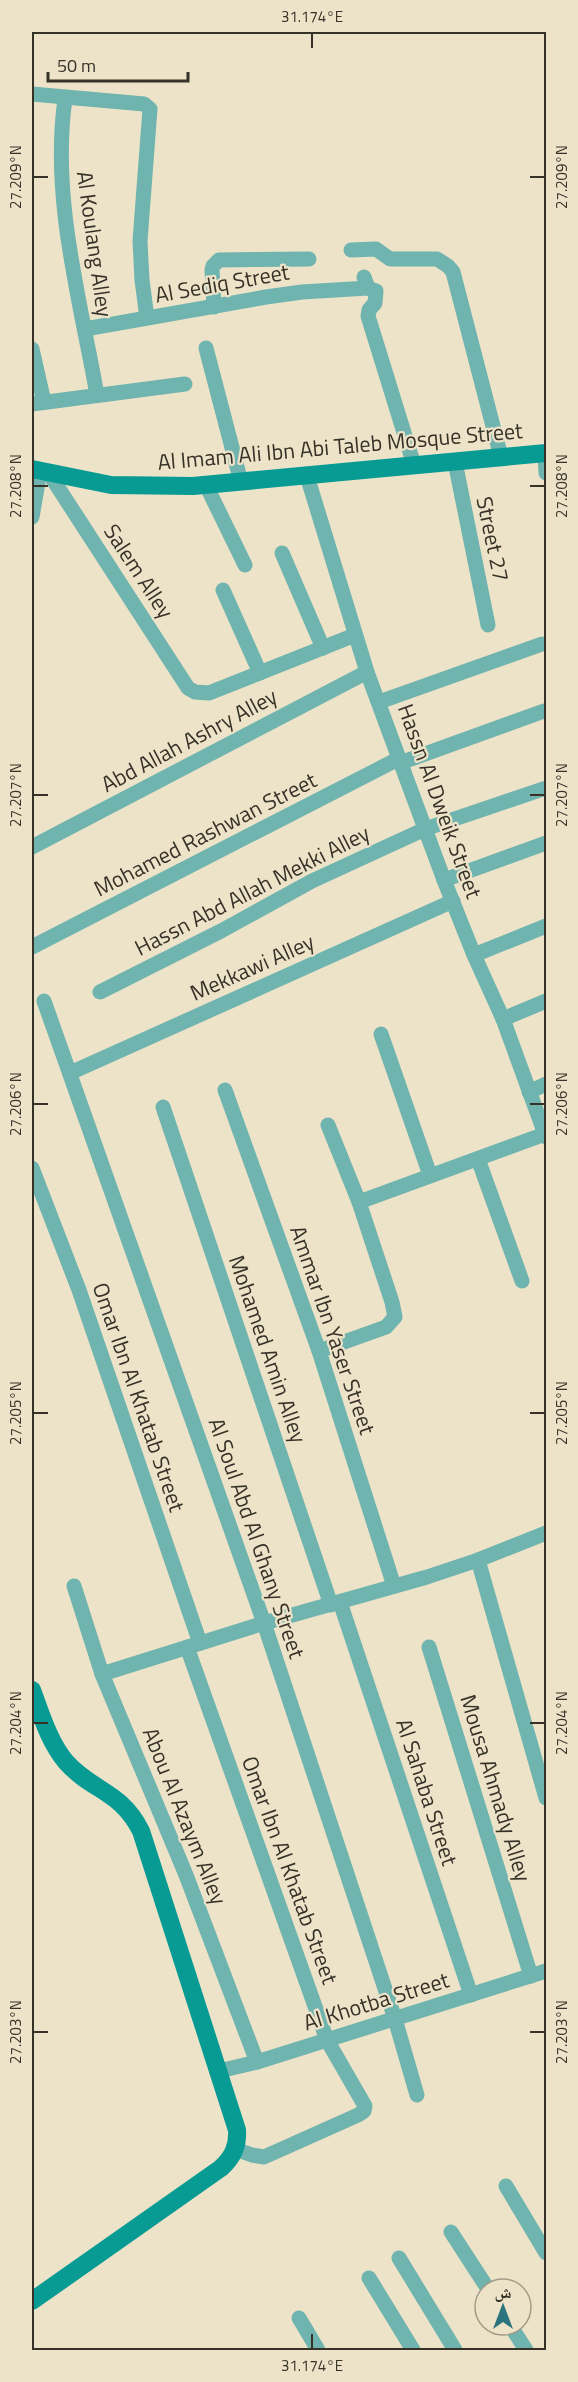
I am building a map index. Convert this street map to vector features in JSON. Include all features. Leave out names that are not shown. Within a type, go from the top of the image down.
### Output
[{"type":"street","points":[[32,94],[65,99],[140,104],[147,106],[151,112],[140,241],[147,318]]},
{"type":"street","name":"Al Koulang Alley","points":[[65,99],[61,133],[62,186],[97,395]]},
{"type":"street","points":[[351,250],[376,249],[390,259],[437,258],[453,272],[501,457]]},
{"type":"street","points":[[214,307],[212,270],[219,260],[309,258]]},
{"type":"street","name":"Al Sediq Street","points":[[85,329],[366,282],[376,291],[377,298],[368,316],[414,465]]},
{"type":"street","points":[[206,348],[240,482]]},
{"type":"street","points":[[32,349],[38,403],[186,384]]},
{"type":"street","points":[[546,453],[546,473]]},
{"type":"street","name":"Al Imam Ali Ibn Abi Taleb Mosque Street","points":[[40,471],[111,485],[163,487],[240,482],[546,453]]},
{"type":"street","name":"Street 27","points":[[454,462],[488,625]]},
{"type":"street","points":[[32,518],[40,471]]},
{"type":"street","name":"Salem Alley","points":[[40,471],[188,688],[195,692],[209,693],[260,673]]},
{"type":"street","name":"Hassn Al Dweik Street","points":[[307,476],[355,635],[399,761],[474,955],[503,1019],[546,1136]]},
{"type":"street","points":[[206,485],[245,565]]},
{"type":"street","points":[[282,553],[323,648]]},
{"type":"street","points":[[223,590],[260,673],[355,635]]},
{"type":"street","points":[[379,702],[542,644]]},
{"type":"street","name":"Abd Allah Ashry Alley","points":[[32,848],[367,672]]},
{"type":"street","name":"Mohamed Rashwan Street","points":[[32,947],[399,761],[544,711]]},
{"type":"street","name":"Hassn Abd Allah Mekki Alley","points":[[100,992],[221,931],[312,881],[425,829],[546,788]]},
{"type":"street","points":[[444,880],[546,843]]},
{"type":"street","name":"Mekkawi Alley","points":[[70,1073],[453,901]]},
{"type":"street","points":[[474,955],[546,926]]},
{"type":"street","name":"Al Soul Abd Al Ghany Street","points":[[44,1001],[264,1623],[395,2019],[417,2095]]},
{"type":"street","points":[[503,1019],[546,1001]]},
{"type":"street","points":[[381,1034],[430,1175]]},
{"type":"street","points":[[529,1092],[546,1084]]},
{"type":"street","name":"Ammar Ibn Yaser Street","points":[[225,1090],[319,1351],[394,1586]]},
{"type":"street","name":"Mohamed Amin Alley","points":[[163,1107],[335,1604]]},
{"type":"street","points":[[319,1351],[386,1327],[394,1317],[392,1302],[359,1202],[328,1125]]},
{"type":"street","points":[[359,1202],[430,1175],[546,1136]]},
{"type":"street","points":[[478,1159],[522,1281]]},
{"type":"street","name":"Omar Ibn Al Khatab Street","points":[[32,1168],[83,1301],[194,1645],[327,2040],[365,2102],[364,2111],[264,2157],[235,2149]]},
{"type":"street","points":[[102,1674],[264,1623],[335,1604],[478,1560],[546,1533]]},
{"type":"street","points":[[478,1560],[546,1798]]},
{"type":"street","name":"Abou Al Azaym Alley","points":[[74,1586],[102,1674],[186,1875],[256,2062]]},
{"type":"street","name":"Al Sahaba Street","points":[[335,1604],[471,1995]]},
{"type":"street","name":"Mousa Ahmady Alley","points":[[429,1647],[531,1976]]},
{"type":"street","points":[[32,1690],[52,1742],[66,1761],[88,1781],[120,1802],[141,1831],[237,2130],[235,2149],[221,2168],[32,2301]]},
{"type":"street","name":"Al Khotba Street","points":[[219,2072],[546,1971]]},
{"type":"street","points":[[506,2186],[546,2253]]},
{"type":"street","points":[[452,2232],[480,2277]]},
{"type":"street","points":[[399,2258],[455,2350]]},
{"type":"street","points":[[369,2278],[413,2350]]},
{"type":"street","points":[[299,2318],[318,2350]]},
{"type":"street","points":[[518,2337],[526,2350]]}]
